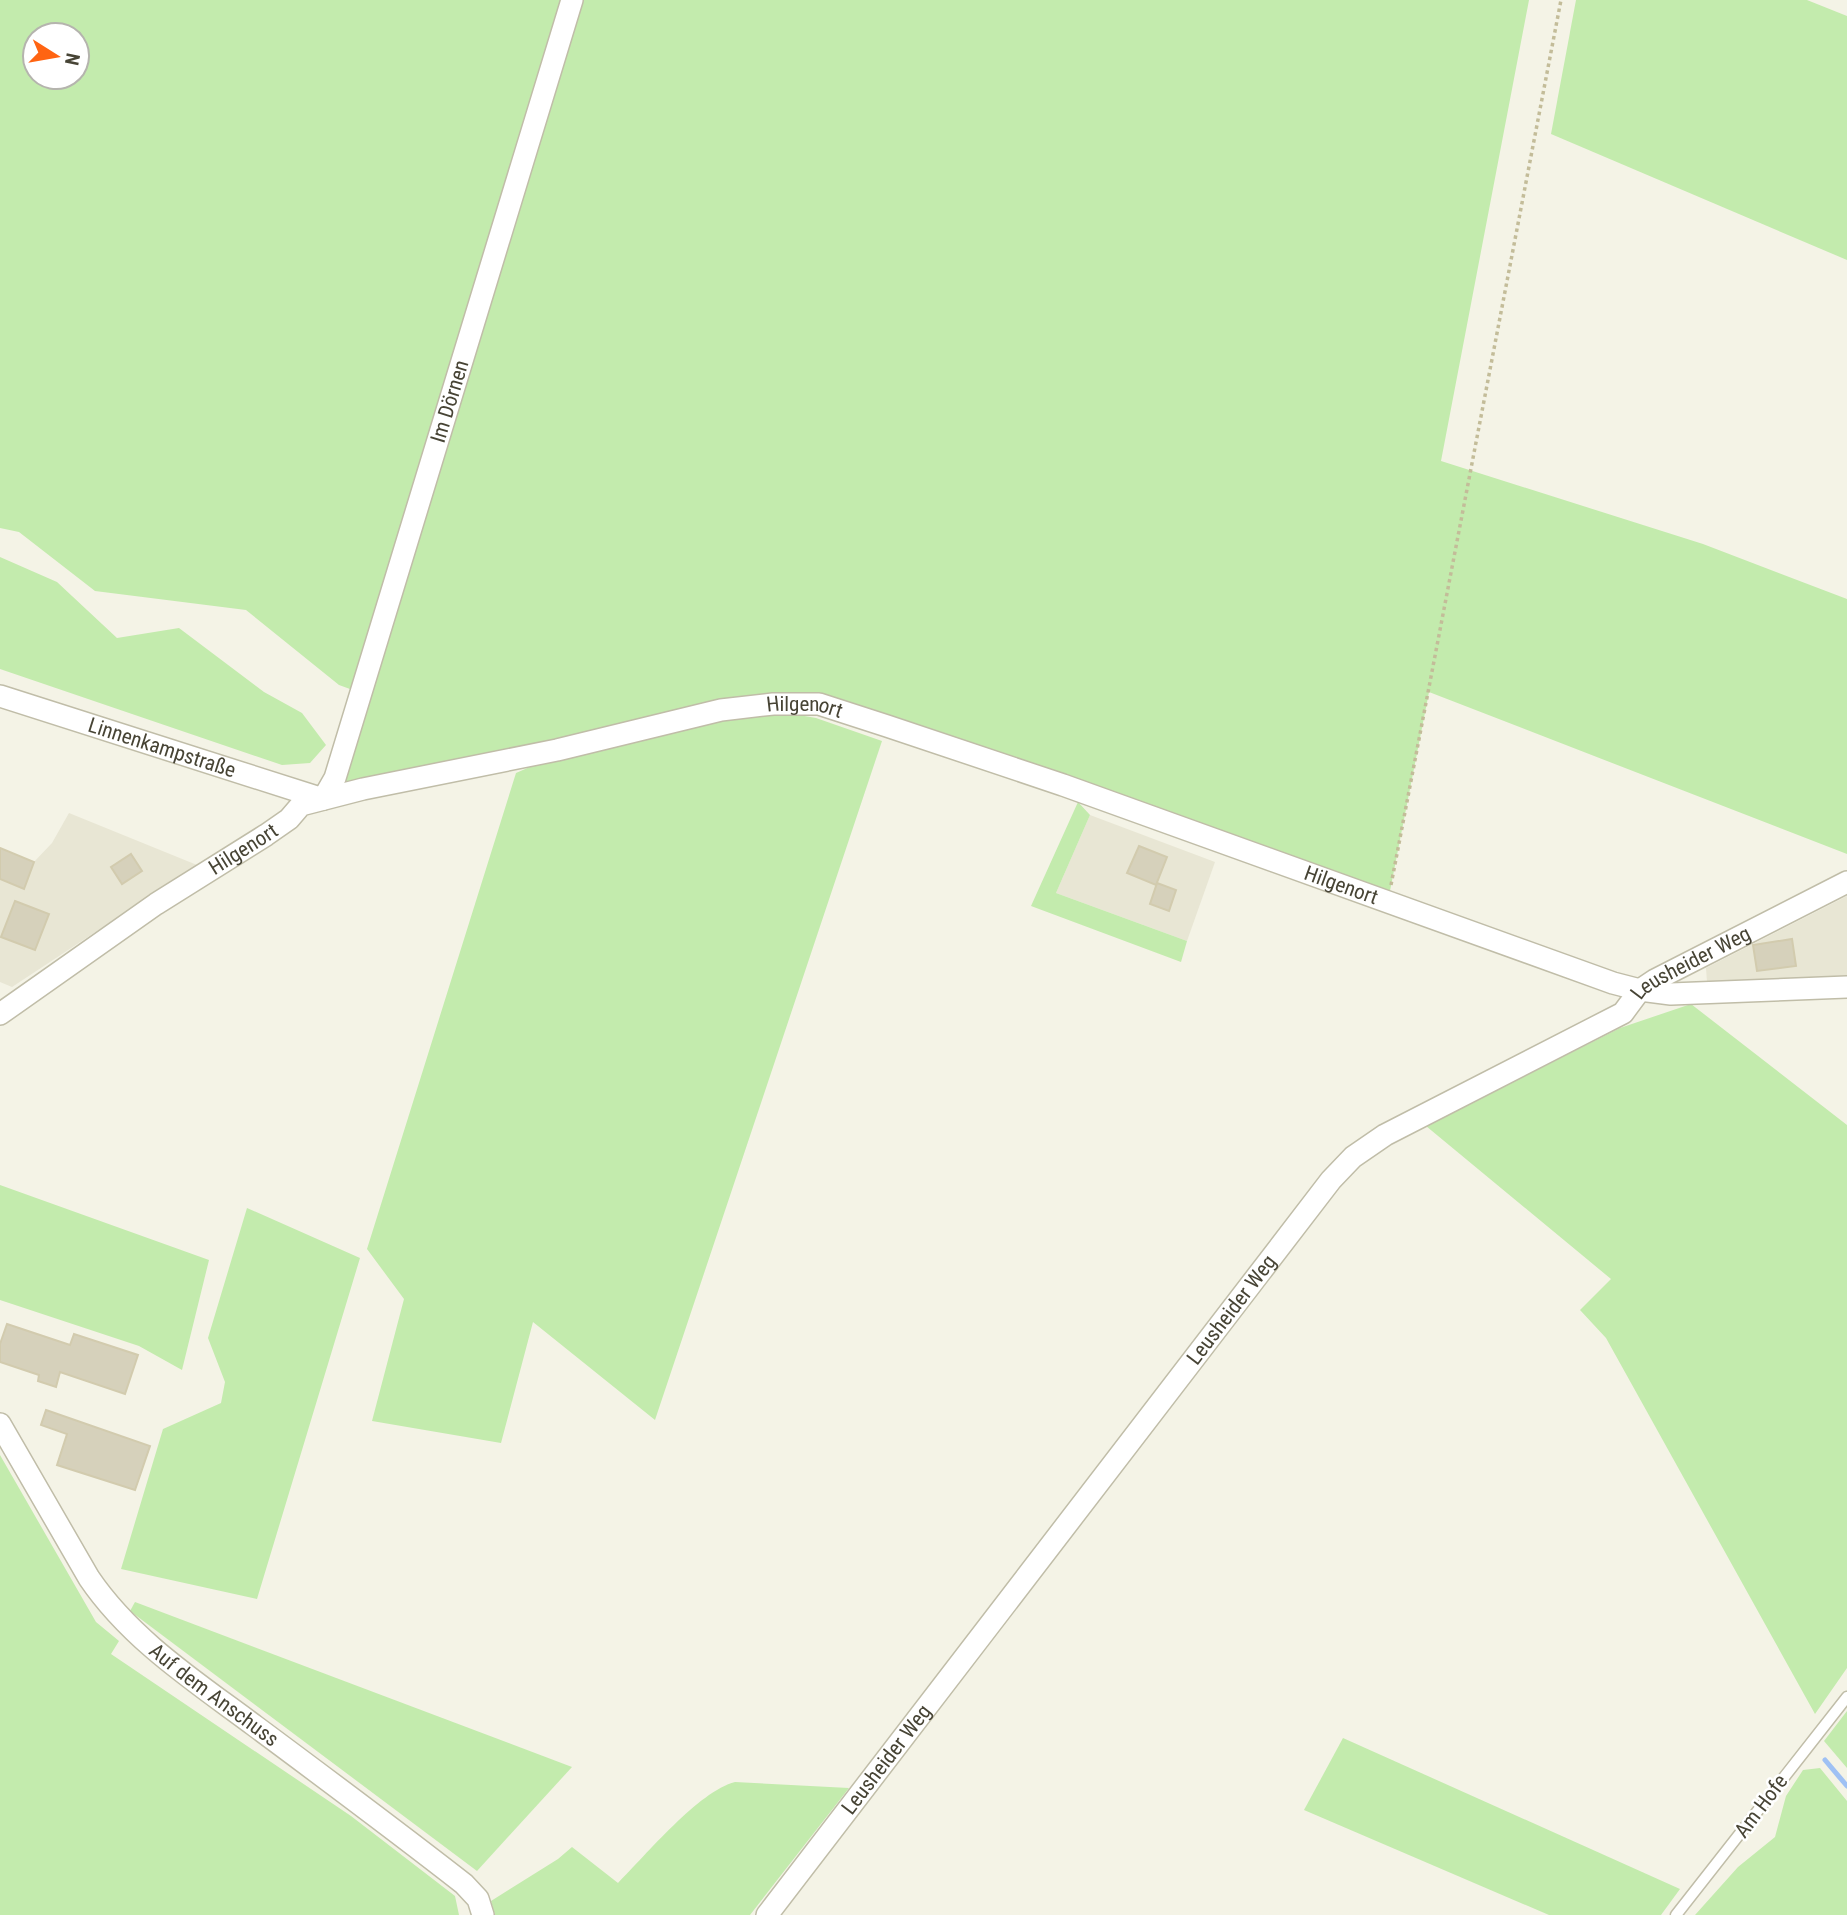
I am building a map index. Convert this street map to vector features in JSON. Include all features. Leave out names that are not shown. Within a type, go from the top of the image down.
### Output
[{"type":"street","name":"Im Dörnen","points":[[323,799],[335,778],[572,0]]},
{"type":"street","name":"Linnenkampstraße","points":[[0,696],[323,799]]},
{"type":"street","name":"Hilgenort","points":[[0,1014],[156,904],[266,835],[301,805],[376,786],[557,750],[721,710],[773,704],[819,704],[1063,785],[1640,990],[1671,993],[1847,987]]},
{"type":"street","name":"Leusheider Weg","points":[[767,1915],[1331,1180],[1353,1157],[1385,1135],[1623,1013],[1640,990],[1655,980],[1847,882]]},
{"type":"street","name":"Auf dem Anschuss","points":[[0,1423],[89,1578],[104,1601],[121,1619],[139,1637],[206,1689],[464,1884],[478,1899],[483,1915]]},
{"type":"lane","name":"Am Hofe","points":[[1676,1915],[1847,1697]]},
{"type":"path","points":[[1388,901],[1561,0]]},
{"type":"shaded area","points":[[69,813],[197,865],[12,987],[0,982],[0,848],[34,862],[52,843]]},
{"type":"shaded area","points":[[1090,815],[1215,862],[1187,941],[1056,893]]},
{"type":"shaded area","points":[[1847,896],[1847,977],[1707,982],[1706,968]]},
{"type":"green space","points":[[0,0],[1529,0],[1441,461],[1703,544],[1847,599],[1847,854],[1429,692],[1388,901],[819,704],[773,704],[323,799],[361,693],[339,685],[246,610],[95,591],[19,532],[0,528]]},
{"type":"green space","points":[[1576,0],[1807,0],[1847,16],[1847,260],[1551,134]]},
{"type":"green space","points":[[0,557],[57,582],[117,638],[179,628],[264,692],[302,713],[326,745],[310,763],[282,765],[0,669]]},
{"type":"green space","points":[[770,710],[816,718],[882,741],[655,1420],[533,1322],[501,1443],[372,1421],[404,1299],[367,1249],[516,773],[555,756]]},
{"type":"green space","points":[[1078,802],[1090,815],[1056,893],[1187,941],[1181,962],[1031,906]]},
{"type":"green space","points":[[1691,1004],[1847,1125],[1847,1668],[1815,1714],[1606,1338],[1580,1310],[1611,1279],[1426,1126],[1620,1028]]},
{"type":"green space","points":[[0,1185],[209,1260],[182,1370],[139,1346],[0,1300]]},
{"type":"green space","points":[[247,1208],[360,1258],[257,1599],[121,1569],[163,1429],[221,1403],[225,1382],[208,1338]]},
{"type":"green space","points":[[0,1455],[96,1622],[119,1641],[111,1654],[351,1816],[455,1896],[459,1915],[0,1915]]},
{"type":"green space","points":[[135,1602],[572,1767],[477,1871],[130,1611]]},
{"type":"green space","points":[[1847,1711],[1847,1768],[1824,1741]]},
{"type":"green space","points":[[1343,1738],[1680,1889],[1661,1915],[1549,1915],[1304,1810]]},
{"type":"green space","points":[[1820,1768],[1847,1801],[1847,1915],[1695,1915],[1738,1867],[1775,1837],[1786,1796],[1803,1770]]},
{"type":"green space","points":[[735,1782],[849,1788],[750,1915],[495,1915],[491,1901],[558,1859],[572,1847],[618,1883],[705,1798]]},
{"type":"building","points":[[1139,846],[1167,857],[1156,885],[1127,873]]},
{"type":"building","points":[[0,848],[34,862],[24,889],[0,879]]},
{"type":"building","points":[[131,854],[142,871],[122,884],[111,867]]},
{"type":"building","points":[[1157,883],[1176,890],[1169,911],[1150,904]]},
{"type":"building","points":[[15,901],[49,914],[35,950],[1,937]]},
{"type":"building","points":[[1792,939],[1796,966],[1757,971],[1753,945]]},
{"type":"building","points":[[7,1324],[70,1345],[74,1334],[138,1355],[125,1394],[60,1372],[56,1387],[38,1381],[39,1375],[0,1362],[0,1344]]},
{"type":"building","points":[[46,1410],[150,1446],[135,1490],[57,1465],[67,1434],[41,1425]]},
{"type":"waterway","points":[[1825,1760],[1847,1786]]}]
